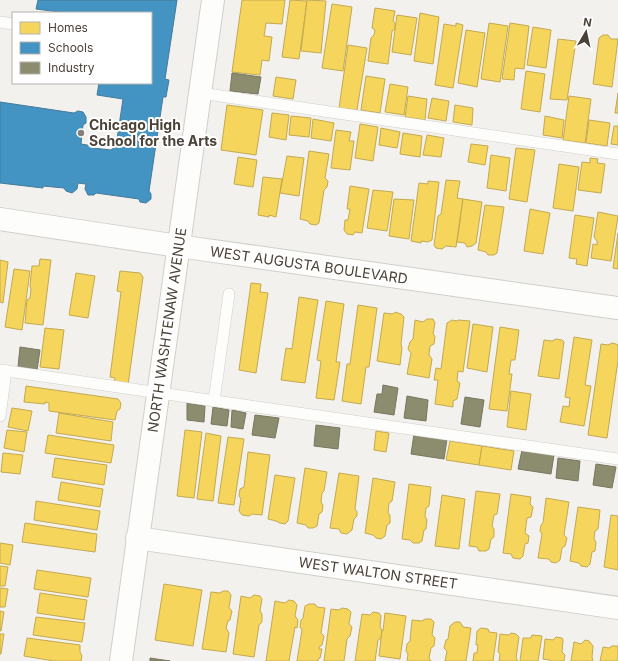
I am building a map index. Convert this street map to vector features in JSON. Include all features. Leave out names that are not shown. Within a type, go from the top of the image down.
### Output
[{"type":"street","name":"NORTH WASHTENAW AVENUE","points":[[121,661],[213,0]]},
{"type":"street","name":"WEST AUGUSTA BOULEVARD","points":[[0,219],[178,246],[618,308]]},
{"type":"street","name":"WEST WALTON STREET","points":[[138,538],[618,608]]},
{"type":"lane","points":[[0,22],[12,24]]},
{"type":"lane","points":[[200,93],[618,154]]},
{"type":"lane","points":[[214,401],[229,294]]},
{"type":"lane","points":[[0,416],[3,371],[618,459]]},
{"type":"building: Homes","points":[[242,0],[285,0],[282,24],[266,23],[264,36],[272,37],[269,61],[262,60],[260,75],[232,72]]},
{"type":"building: Homes","points":[[290,0],[307,1],[299,59],[282,57]]},
{"type":"building: Homes","points":[[307,0],[326,1],[321,53],[301,51]]},
{"type":"building: Homes","points":[[332,4],[352,7],[343,71],[322,68]]},
{"type":"building: Homes","points":[[375,8],[395,11],[393,21],[395,23],[395,29],[392,31],[388,64],[368,61],[371,38],[374,35],[375,30],[372,28]]},
{"type":"building: Homes","points":[[420,13],[439,17],[433,64],[414,61]]},
{"type":"building: Homes","points":[[397,15],[417,18],[411,55],[392,52]]},
{"type":"building: Homes","points":[[456,23],[463,25],[453,88],[435,85],[444,24],[456,26]]},
{"type":"building: Homes","points":[[489,23],[508,26],[500,82],[481,79]]},
{"type":"building: Homes","points":[[510,23],[529,26],[524,69],[515,68],[514,80],[502,79]]},
{"type":"building: Homes","points":[[533,27],[551,30],[546,68],[527,65]]},
{"type":"building: Homes","points":[[466,30],[485,33],[477,87],[458,83]]},
{"type":"building: Homes","points":[[603,35],[608,35],[611,39],[618,39],[612,87],[593,84],[599,38]]},
{"type":"building: Homes","points":[[558,39],[576,41],[567,100],[550,99]]},
{"type":"building: Homes","points":[[348,45],[367,48],[357,110],[339,108]]},
{"type":"building: Homes","points":[[526,71],[545,74],[540,112],[521,109]]},
{"type":"building: Homes","points":[[366,76],[385,79],[380,113],[361,110]]},
{"type":"building: Homes","points":[[276,77],[296,80],[293,99],[273,96]]},
{"type":"building: Homes","points":[[390,84],[408,87],[404,115],[385,112]]},
{"type":"building: Homes","points":[[618,93],[618,113],[615,113]]},
{"type":"building: Homes","points":[[408,96],[427,99],[425,120],[405,117]]},
{"type":"building: Homes","points":[[569,96],[591,99],[585,143],[563,140]]},
{"type":"building: Homes","points":[[432,98],[449,101],[446,121],[428,118]]},
{"type":"building: Homes","points":[[227,105],[263,110],[256,155],[221,150]]},
{"type":"building: Homes","points":[[455,105],[473,108],[472,125],[453,122]]},
{"type":"building: Homes","points":[[272,113],[289,115],[286,140],[269,137]]},
{"type":"building: Homes","points":[[291,116],[311,118],[309,137],[289,135]]},
{"type":"building: Homes","points":[[545,116],[564,120],[562,138],[543,135]]},
{"type":"building: Homes","points":[[313,119],[334,123],[331,141],[311,138]]},
{"type":"building: Homes","points":[[589,120],[610,123],[607,146],[586,143]]},
{"type":"building: Homes","points":[[360,124],[378,127],[373,161],[355,158]]},
{"type":"building: Homes","points":[[614,126],[618,126],[618,145],[611,144]]},
{"type":"building: Homes","points":[[381,128],[400,132],[397,148],[379,145]]},
{"type":"building: Homes","points":[[336,130],[351,132],[349,141],[354,141],[350,170],[331,168]]},
{"type":"building: Homes","points":[[403,133],[422,136],[420,157],[400,154]]},
{"type":"building: Homes","points":[[427,135],[444,138],[441,157],[423,155]]},
{"type":"building: Homes","points":[[471,144],[488,146],[485,165],[468,162]]},
{"type":"building: Homes","points":[[516,148],[535,150],[527,202],[509,199]]},
{"type":"building: Homes","points":[[309,151],[329,154],[325,178],[328,181],[327,187],[324,190],[319,223],[316,225],[300,219]]},
{"type":"building: Homes","points":[[491,155],[510,158],[506,191],[487,188]]},
{"type":"building: Homes","points":[[287,156],[304,158],[299,196],[280,193]]},
{"type":"building: Homes","points":[[238,157],[257,160],[253,187],[234,184]]},
{"type":"building: Homes","points":[[590,158],[598,159],[597,163],[605,164],[601,193],[578,190],[582,162],[590,163]]},
{"type":"building: Homes","points":[[559,164],[579,167],[573,211],[553,208]]},
{"type":"building: Homes","points":[[263,177],[282,179],[276,217],[269,215],[269,217],[258,215]]},
{"type":"building: Homes","points":[[446,180],[460,181],[457,198],[463,199],[456,247],[446,246],[442,249],[436,248],[434,245],[438,216],[441,214]]},
{"type":"building: Homes","points":[[428,181],[439,182],[432,240],[428,242],[421,241],[421,243],[411,241],[419,183],[428,184]]},
{"type":"building: Homes","points":[[350,186],[369,189],[362,233],[355,232],[353,235],[347,234],[344,230],[345,220],[348,220],[350,209],[347,209]]},
{"type":"building: Homes","points":[[373,190],[393,192],[387,231],[367,228]]},
{"type":"building: Homes","points":[[394,199],[414,200],[409,239],[389,236]]},
{"type":"building: Homes","points":[[463,199],[482,202],[476,243],[467,247],[465,243],[457,242]]},
{"type":"building: Homes","points":[[485,205],[504,207],[497,253],[494,255],[488,255],[486,252],[478,250]]},
{"type":"building: Homes","points":[[530,209],[550,213],[543,254],[524,251]]},
{"type":"building: Homes","points":[[598,212],[618,216],[611,261],[591,258],[593,244],[597,245],[597,241],[594,237]]},
{"type":"building: Homes","points":[[575,215],[594,218],[587,266],[576,264],[577,259],[569,258]]},
{"type":"building: Homes","points":[[618,233],[618,269],[613,268]]},
{"type":"building: Homes","points":[[40,259],[51,260],[43,325],[25,323],[27,300],[30,298],[32,266],[39,266]]},
{"type":"building: Homes","points":[[0,260],[8,262],[3,303],[0,302]]},
{"type":"building: Homes","points":[[14,269],[30,271],[22,330],[5,327]]},
{"type":"building: Homes","points":[[120,271],[140,273],[143,277],[128,385],[114,384],[115,378],[110,377],[121,292],[117,291]]},
{"type":"building: Homes","points":[[76,273],[95,276],[88,318],[69,315]]},
{"type":"building: Homes","points":[[251,283],[261,284],[260,292],[268,293],[256,373],[239,370]]},
{"type":"building: Homes","points":[[299,297],[318,300],[305,383],[281,380],[286,348],[292,349]]},
{"type":"building: Homes","points":[[326,301],[344,304],[336,362],[340,362],[334,400],[316,398],[321,361],[317,360]]},
{"type":"building: Homes","points":[[358,305],[377,308],[369,367],[366,367],[361,404],[342,401],[347,364],[350,364]]},
{"type":"building: Homes","points":[[395,312],[404,317],[400,365],[377,361],[384,313],[393,314]]},
{"type":"building: Homes","points":[[427,319],[433,319],[435,323],[433,334],[435,336],[434,344],[430,346],[429,355],[432,359],[429,378],[407,374],[411,353],[408,349],[410,342],[413,339],[415,320],[423,322]]},
{"type":"building: Homes","points":[[452,320],[470,321],[463,372],[458,371],[457,381],[460,383],[457,399],[453,401],[453,407],[435,404],[438,380],[434,380],[436,368],[441,369],[447,323]]},
{"type":"building: Homes","points":[[473,324],[493,327],[487,372],[467,368]]},
{"type":"building: Homes","points":[[500,327],[519,330],[515,360],[511,360],[509,374],[512,374],[507,411],[489,409]]},
{"type":"building: Homes","points":[[45,328],[64,330],[59,369],[40,367]]},
{"type":"building: Homes","points":[[574,337],[592,340],[585,385],[591,386],[584,426],[560,422],[563,406],[569,407],[570,398],[565,397]]},
{"type":"building: Homes","points":[[556,339],[564,342],[559,379],[538,376],[544,340],[552,341]]},
{"type":"building: Homes","points":[[612,343],[618,345],[618,360],[607,438],[588,435],[601,344],[608,345]]},
{"type":"building: Homes","points":[[26,386],[118,399],[121,403],[120,409],[117,411],[115,420],[49,411],[49,403],[24,402]]},
{"type":"building: Homes","points":[[511,391],[531,394],[526,430],[507,427]]},
{"type":"building: Homes","points":[[12,408],[32,411],[28,431],[8,427]]},
{"type":"building: Homes","points":[[59,413],[113,422],[111,441],[56,433]]},
{"type":"building: Homes","points":[[7,430],[27,432],[24,452],[4,448]]},
{"type":"building: Homes","points":[[185,430],[202,432],[194,498],[177,496]]},
{"type":"building: Homes","points":[[376,431],[389,433],[386,452],[374,450]]},
{"type":"building: Homes","points":[[206,433],[221,436],[213,501],[197,499]]},
{"type":"building: Homes","points":[[48,435],[114,445],[111,463],[45,453]]},
{"type":"building: Homes","points":[[228,437],[244,439],[234,505],[218,503]]},
{"type":"building: Homes","points":[[450,441],[482,446],[479,465],[446,460]]},
{"type":"building: Homes","points":[[482,446],[514,451],[511,470],[479,465]]},
{"type":"building: Homes","points":[[248,452],[270,455],[262,515],[242,515],[239,511],[241,499],[239,496],[240,489],[244,487]]},
{"type":"building: Homes","points":[[3,453],[23,455],[20,474],[1,472]]},
{"type":"building: Homes","points":[[55,458],[107,465],[104,485],[52,477]]},
{"type":"building: Homes","points":[[305,468],[327,472],[324,491],[322,493],[322,512],[319,514],[317,526],[313,528],[308,528],[306,525],[297,523]]},
{"type":"building: Homes","points":[[339,473],[359,476],[355,509],[357,516],[354,519],[352,530],[347,534],[341,533],[339,529],[330,528]]},
{"type":"building: Homes","points":[[275,475],[295,478],[288,521],[285,524],[268,519]]},
{"type":"building: Homes","points":[[373,478],[395,482],[392,501],[389,503],[388,513],[390,515],[390,523],[387,525],[385,536],[381,539],[365,533]]},
{"type":"building: Homes","points":[[61,482],[103,489],[100,507],[58,500]]},
{"type":"building: Homes","points":[[409,484],[431,487],[429,506],[426,508],[425,516],[427,520],[426,529],[424,530],[422,541],[419,543],[413,543],[410,540],[402,539]]},
{"type":"building: Homes","points":[[476,491],[500,494],[497,514],[494,515],[492,526],[494,529],[494,537],[491,539],[489,549],[486,551],[479,551],[477,547],[469,546]]},
{"type":"building: Homes","points":[[511,494],[531,497],[530,504],[533,507],[531,517],[527,518],[525,533],[529,536],[528,543],[525,544],[523,556],[520,559],[513,558],[511,554],[503,553]]},
{"type":"building: Homes","points":[[442,495],[465,499],[459,549],[435,546]]},
{"type":"building: Homes","points":[[546,498],[569,502],[564,535],[567,538],[565,546],[562,548],[560,560],[556,563],[551,562],[549,559],[538,558],[542,534],[540,531],[543,523]]},
{"type":"building: Homes","points":[[36,501],[100,511],[97,530],[34,520]]},
{"type":"building: Homes","points":[[578,507],[600,510],[598,529],[595,531],[594,539],[596,542],[595,551],[592,552],[590,564],[587,567],[570,561]]},
{"type":"building: Homes","points":[[611,515],[618,516],[618,570],[604,567]]},
{"type":"building: Homes","points":[[25,523],[97,534],[95,552],[22,542]]},
{"type":"building: Homes","points":[[0,543],[13,545],[10,565],[0,563]]},
{"type":"building: Homes","points":[[0,566],[8,567],[5,586],[0,586]]},
{"type":"building: Homes","points":[[37,570],[91,578],[88,597],[34,589]]},
{"type":"building: Homes","points":[[164,584],[202,590],[193,646],[155,640]]},
{"type":"building: Homes","points":[[0,588],[8,589],[5,607],[0,607]]},
{"type":"building: Homes","points":[[223,591],[228,591],[231,595],[229,608],[232,611],[226,628],[229,633],[226,652],[202,649],[211,592],[220,593]]},
{"type":"building: Homes","points":[[40,593],[87,600],[84,620],[37,613]]},
{"type":"building: Homes","points":[[254,595],[260,596],[262,599],[260,611],[262,614],[262,622],[259,625],[254,657],[233,654],[241,596],[250,598]]},
{"type":"building: Homes","points":[[289,600],[294,601],[297,605],[295,616],[298,620],[297,628],[295,627],[289,661],[266,661],[275,601],[285,603]]},
{"type":"building: Homes","points":[[315,604],[317,607],[325,608],[321,633],[324,636],[322,645],[319,647],[319,649],[322,649],[318,661],[297,661],[302,630],[300,627],[301,620],[303,618],[305,606]]},
{"type":"building: Homes","points":[[342,608],[348,609],[351,612],[349,624],[352,627],[350,636],[347,639],[344,661],[324,661],[331,609],[339,610]]},
{"type":"building: Homes","points":[[0,611],[4,612],[1,631],[0,631]]},
{"type":"building: Homes","points":[[373,612],[379,613],[381,616],[380,627],[382,630],[381,638],[378,640],[375,661],[355,661],[362,614],[370,615]]},
{"type":"building: Homes","points":[[385,613],[406,616],[400,659],[379,656]]},
{"type":"building: Homes","points":[[36,617],[85,623],[82,642],[33,635]]},
{"type":"building: Homes","points":[[425,619],[431,619],[434,622],[432,635],[435,638],[434,646],[431,648],[429,658],[431,661],[407,661],[408,654],[406,651],[407,644],[410,641],[412,620],[422,621]]},
{"type":"building: Homes","points":[[455,622],[460,622],[463,627],[471,628],[466,661],[445,661],[447,651],[444,648],[446,640],[448,639],[450,626]]},
{"type":"building: Homes","points":[[481,628],[488,629],[489,632],[497,633],[493,661],[473,661],[474,653],[477,653],[477,631]]},
{"type":"building: Homes","points":[[511,633],[516,634],[519,637],[516,658],[518,661],[499,661],[500,654],[498,652],[500,634],[509,635]]},
{"type":"building: Homes","points":[[0,634],[4,634],[1,654],[0,654]]},
{"type":"building: Homes","points":[[532,635],[542,636],[538,661],[520,661],[523,638],[531,638]]},
{"type":"building: Homes","points":[[556,637],[562,638],[563,640],[562,652],[565,655],[564,661],[550,661],[543,659],[545,639],[553,640]]},
{"type":"building: Homes","points":[[27,638],[80,645],[80,652],[82,656],[81,661],[54,661],[24,656]]},
{"type":"building: Homes","points":[[585,640],[589,641],[593,646],[593,661],[571,661],[574,642],[581,644]]},
{"type":"building: Homes","points":[[612,646],[618,646],[618,661],[600,661],[603,647],[609,648]]},
{"type":"building: Schools","name":"Chicago High School for the Arts","points":[[38,0],[177,0],[165,79],[169,80],[166,97],[163,97],[149,191],[151,194],[151,199],[146,203],[140,202],[139,199],[96,193],[94,195],[88,195],[85,189],[86,184],[78,183],[77,189],[72,193],[66,191],[64,188],[43,186],[43,188],[0,183],[0,102],[74,113],[78,111],[83,112],[86,117],[86,123],[83,125],[81,144],[93,146],[93,148],[111,150],[116,146],[123,99],[97,95],[99,84],[152,84],[152,12],[59,12],[36,9]]},
{"type":"building: Industry","points":[[232,73],[261,77],[258,94],[230,91]]},
{"type":"building: Industry","points":[[20,347],[40,350],[37,370],[18,367]]},
{"type":"building: Industry","points":[[383,385],[398,388],[394,415],[374,412],[377,394],[382,394]]},
{"type":"building: Industry","points":[[407,396],[428,400],[426,421],[404,418]]},
{"type":"building: Industry","points":[[465,397],[484,400],[480,427],[461,424]]},
{"type":"building: Industry","points":[[187,403],[205,406],[204,422],[187,420]]},
{"type":"building: Industry","points":[[213,407],[229,410],[227,426],[211,424]]},
{"type":"building: Industry","points":[[232,410],[246,413],[243,429],[231,427]]},
{"type":"building: Industry","points":[[255,415],[279,418],[275,438],[252,435]]},
{"type":"building: Industry","points":[[316,425],[340,428],[338,449],[314,446]]},
{"type":"building: Industry","points":[[414,434],[447,439],[444,459],[411,454]]},
{"type":"building: Industry","points":[[522,450],[554,455],[551,474],[518,469]]},
{"type":"building: Industry","points":[[558,458],[580,461],[578,481],[556,478]]},
{"type":"building: Industry","points":[[596,464],[616,467],[612,488],[593,485]]},
{"type":"building: Industry","points":[[150,658],[170,661],[150,661]]},
{"type":"place","name":"Chicago High School for the Arts","points":[[81,133]]}]
